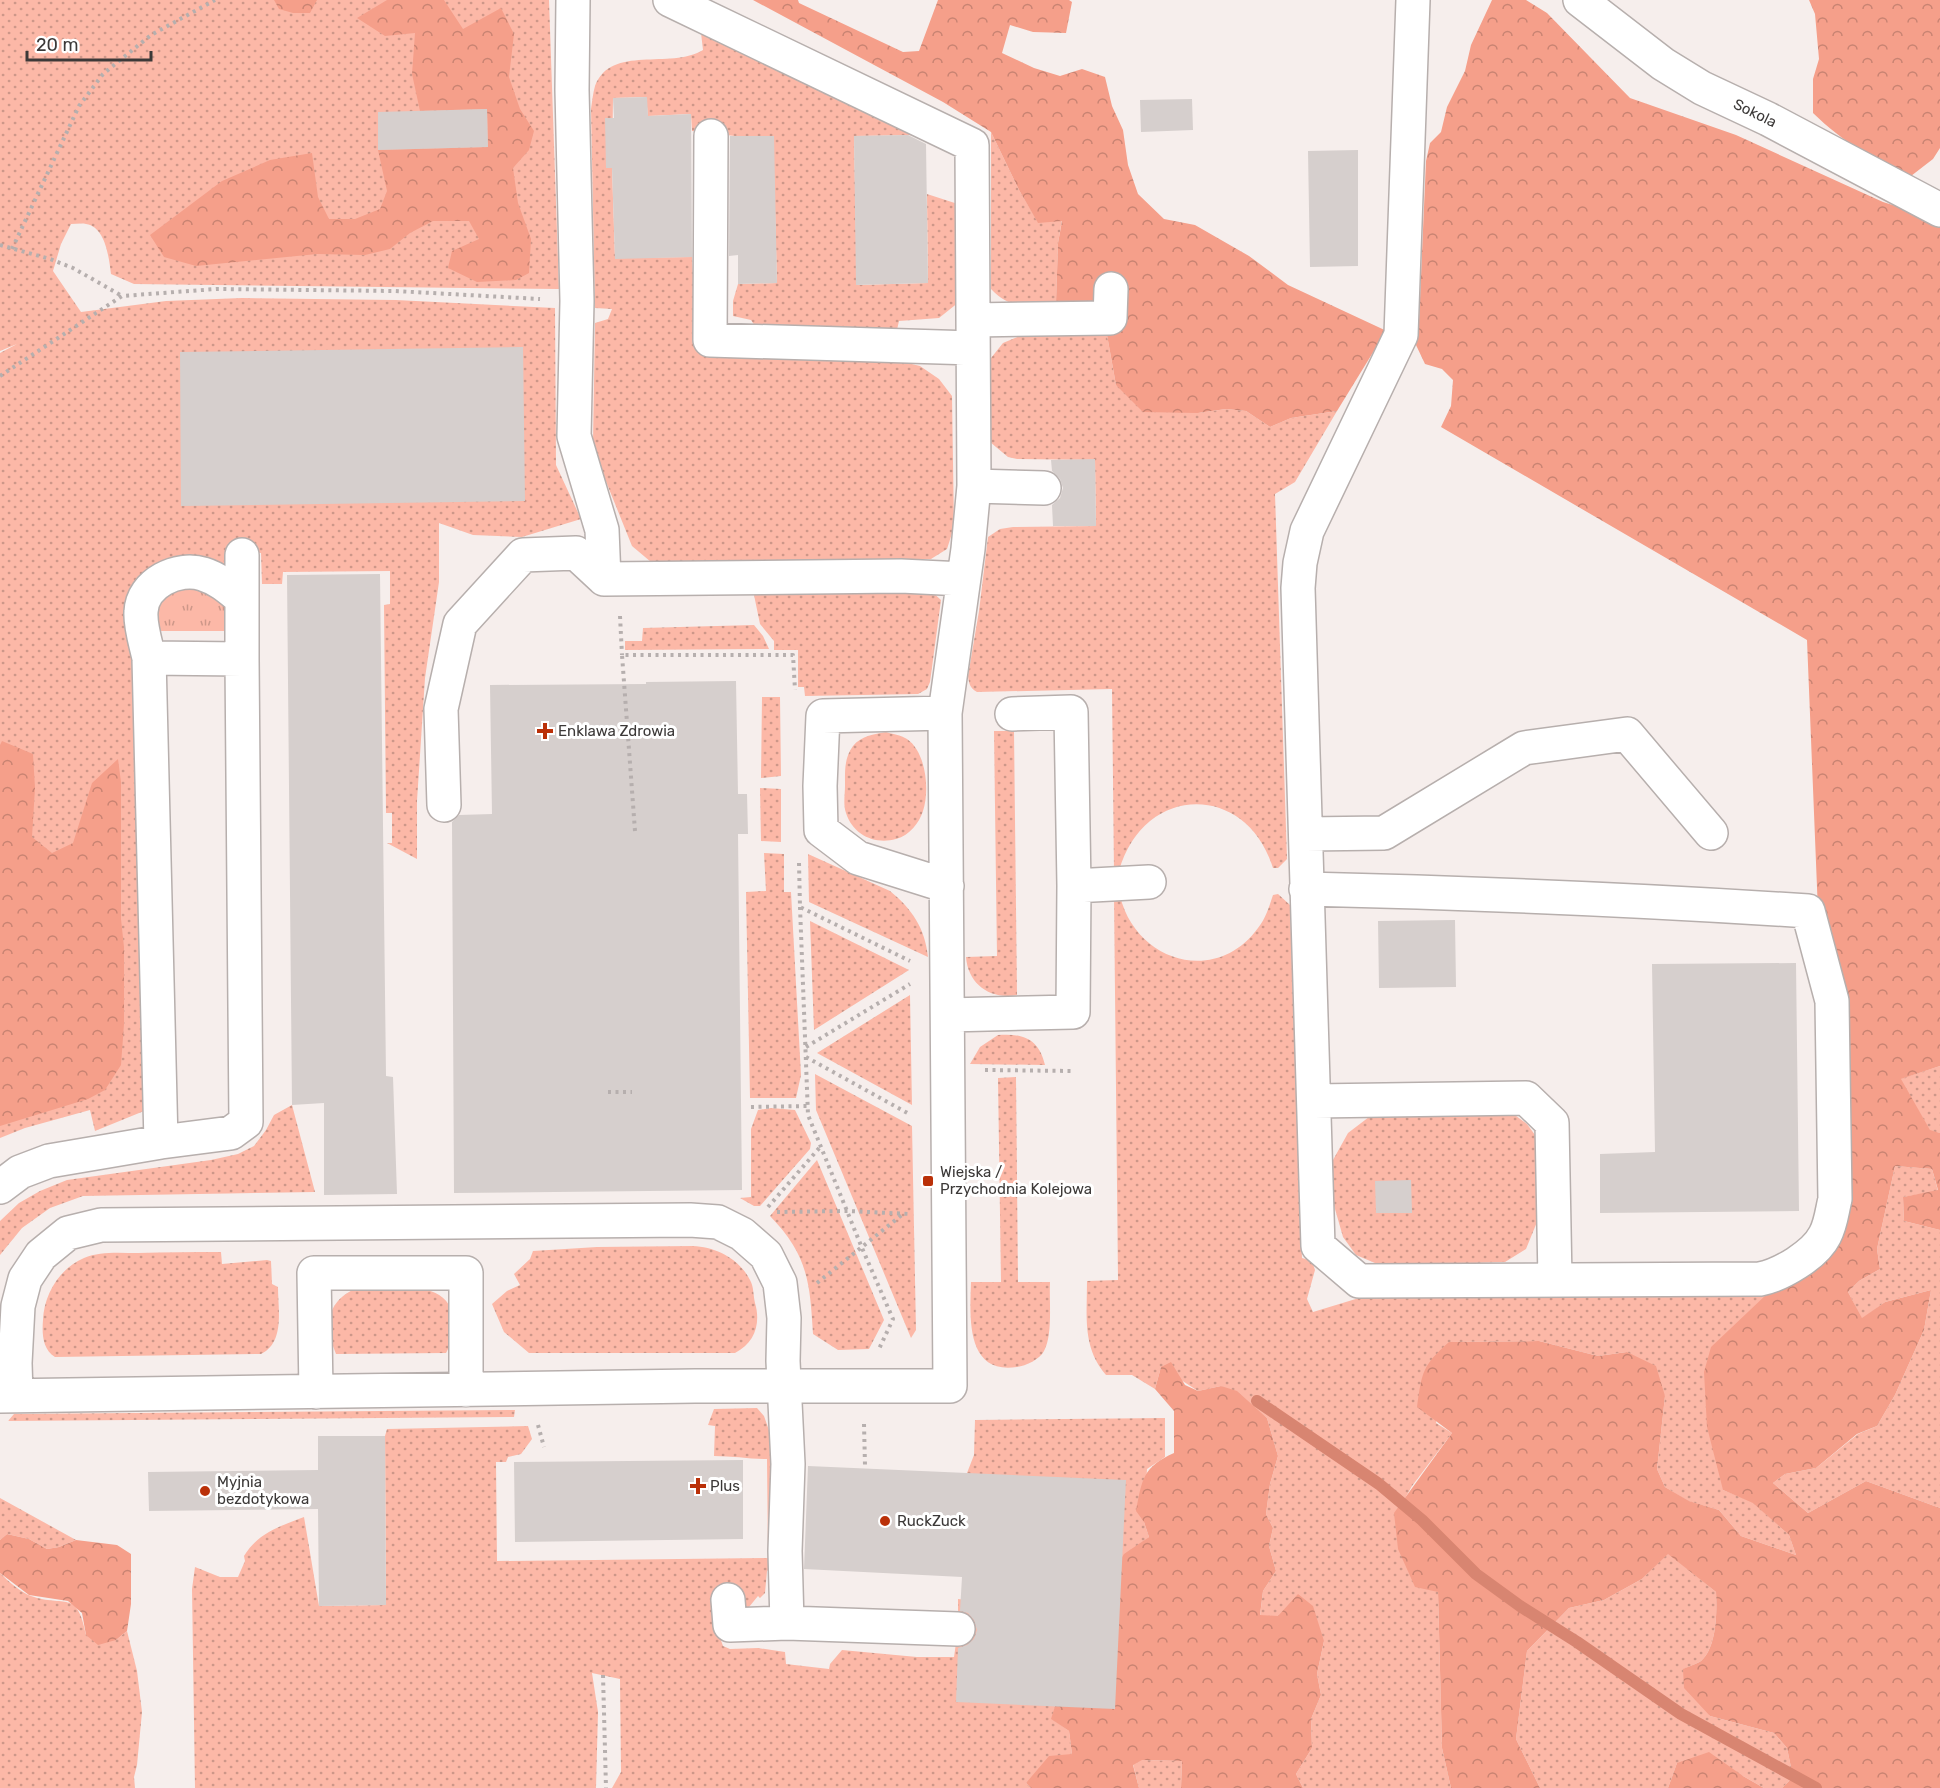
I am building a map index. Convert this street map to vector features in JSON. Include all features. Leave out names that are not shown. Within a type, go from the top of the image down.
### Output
[{"type":"street","points":[[573,0],[572,90],[576,301],[574,436],[602,530],[604,579]]},
{"type":"street","points":[[670,0],[972,145],[974,486],[968,549],[945,713],[951,1386],[784,1386],[8,1396],[15,1363],[18,1306],[25,1279],[41,1255],[68,1233],[101,1225],[690,1220],[718,1222],[742,1234],[766,1255],[780,1283],[784,1318],[784,1386],[788,1464],[785,1551],[787,1623]]},
{"type":"street","points":[[1306,889],[1608,898],[1808,911],[1833,1001],[1835,1199],[1830,1225],[1824,1238],[1812,1251],[1786,1270],[1760,1280],[1359,1281],[1318,1246],[1306,889],[1298,588],[1300,563],[1307,531],[1401,335],[1413,0]]},
{"type":"street","name":"Sokola","points":[[1580,0],[1663,64],[1702,88],[1768,119],[1940,210]]},
{"type":"street","points":[[711,136],[711,340],[973,334],[1110,318],[1111,289]]},
{"type":"street","points":[[974,486],[1044,488]]},
{"type":"street","points":[[444,805],[441,709],[460,624],[523,555],[576,553],[604,579],[901,576],[963,579]]},
{"type":"street","points":[[0,1187],[20,1172],[49,1161],[161,1142],[231,1134],[246,1122],[242,555]]},
{"type":"street","points":[[161,1142],[149,658],[141,612],[145,597],[159,580],[177,573],[197,572],[222,582],[242,599]]},
{"type":"street","points":[[149,658],[242,658]]},
{"type":"street","points":[[948,1015],[1073,1012],[1074,886],[1071,712],[1012,714]]},
{"type":"street","points":[[945,713],[823,716],[820,786],[821,830],[858,858],[947,886]]},
{"type":"street","points":[[1306,834],[1384,833],[1524,748],[1627,734],[1711,833]]},
{"type":"street","points":[[1074,886],[1149,882]]},
{"type":"street","points":[[1314,1101],[1526,1098],[1552,1123],[1555,1280]]},
{"type":"street","points":[[316,1392],[314,1273],[466,1273],[466,1390]]},
{"type":"street","points":[[728,1600],[730,1625],[787,1623],[958,1629]]},
{"type":"path","points":[[12,249],[79,106],[103,74],[151,35],[215,0]]},
{"type":"path","points":[[0,245],[73,268],[122,296]]},
{"type":"path","points":[[0,376],[122,296],[216,289],[395,291],[576,301]]},
{"type":"path","points":[[622,649],[635,831]]},
{"type":"path","points":[[622,655],[793,655],[795,700]]},
{"type":"path","points":[[798,852],[808,1114],[893,1319],[878,1350]]},
{"type":"path","points":[[800,907],[911,961]]},
{"type":"path","points":[[805,1047],[912,982]]},
{"type":"path","points":[[806,1057],[912,1116]]},
{"type":"path","points":[[948,1070],[1073,1071]]},
{"type":"path","points":[[608,1092],[632,1092]]},
{"type":"path","points":[[751,1107],[808,1106]]},
{"type":"path","points":[[821,1146],[763,1213],[848,1211],[913,1215]]},
{"type":"path","points":[[814,1285],[910,1208]]},
{"type":"path","points":[[603,1675],[606,1788]]},
{"type":"green space","points":[[0,0],[549,0],[559,289],[134,284],[111,274],[102,237],[93,226],[86,224],[71,224],[61,244],[53,271],[81,312],[166,301],[242,298],[396,300],[555,308],[556,465],[581,519],[522,537],[473,535],[439,523],[439,582],[425,678],[417,801],[417,859],[387,843],[392,843],[392,813],[386,813],[384,605],[390,604],[390,571],[283,572],[282,584],[262,584],[261,553],[238,553],[238,574],[125,616],[125,628],[132,652],[144,1111],[95,1131],[90,1110],[25,1128],[0,1138],[0,353],[17,344],[0,351]]},
{"type":"green space","points":[[274,0],[317,0],[310,13],[293,13],[279,9]]},
{"type":"green space","points":[[387,0],[444,0],[463,29],[501,8],[514,34],[509,77],[520,109],[534,131],[529,150],[513,168],[518,203],[531,239],[529,273],[516,280],[477,282],[448,268],[452,251],[479,239],[469,221],[433,221],[410,233],[390,249],[365,255],[317,254],[196,266],[164,257],[150,235],[222,181],[270,160],[312,153],[318,197],[329,219],[355,219],[380,209],[387,191],[378,150],[488,147],[487,109],[420,111],[412,74],[415,33],[385,36],[357,18]]},
{"type":"green space","points":[[753,0],[798,0],[799,3],[903,52],[919,51],[938,0],[1069,0],[1072,2],[1066,33],[1033,32],[1010,25],[1002,53],[1034,68],[1060,76],[1082,69],[1105,77],[1112,106],[1123,130],[1128,165],[1138,194],[1164,219],[1195,225],[1249,256],[1288,285],[1391,333],[1380,341],[1337,411],[1291,418],[1270,427],[1246,411],[1226,409],[1198,413],[1143,412],[1116,385],[1107,335],[1116,306],[1056,303],[1058,243],[1062,221],[1038,223],[991,132],[943,102]]},
{"type":"green space","points":[[1492,0],[1526,0],[1547,13],[1630,98],[1736,135],[1883,202],[1925,215],[1940,223],[1940,1066],[1901,1079],[1930,1130],[1940,1133],[1940,1230],[1904,1221],[1903,1197],[1938,1190],[1932,1169],[1895,1166],[1877,1249],[1880,1269],[1859,1281],[1848,1292],[1862,1318],[1885,1302],[1931,1290],[1924,1330],[1895,1395],[1877,1426],[1857,1434],[1816,1468],[1785,1474],[1773,1483],[1808,1513],[1866,1481],[1940,1508],[1940,1788],[1782,1788],[1793,1777],[1787,1748],[1774,1733],[1710,1716],[1684,1688],[1683,1669],[1701,1661],[1713,1638],[1716,1592],[1668,1554],[1642,1579],[1604,1600],[1569,1608],[1527,1651],[1516,1739],[1540,1788],[1451,1788],[1442,1748],[1438,1592],[1415,1587],[1398,1549],[1394,1513],[1452,1433],[1417,1407],[1422,1377],[1428,1364],[1449,1342],[1539,1341],[1598,1356],[1627,1352],[1656,1366],[1665,1396],[1657,1469],[1665,1487],[1689,1501],[1719,1510],[1741,1536],[1796,1555],[1789,1535],[1753,1503],[1723,1490],[1707,1427],[1704,1372],[1711,1347],[1768,1293],[1839,1241],[1849,1217],[1851,1200],[1818,912],[1807,640],[1441,427],[1451,406],[1453,380],[1442,369],[1425,364],[1416,345],[1426,161],[1430,143],[1441,132],[1447,107],[1465,71],[1471,45]]},
{"type":"green space","points":[[1809,0],[1940,0],[1940,148],[1933,159],[1911,176],[1859,149],[1813,113],[1813,79],[1819,59],[1815,14]]},
{"type":"green space","points":[[701,33],[926,135],[854,136],[857,285],[928,283],[927,194],[964,206],[959,302],[939,318],[899,321],[896,334],[757,329],[751,320],[733,316],[733,301],[738,284],[777,283],[773,136],[735,136],[692,131],[691,114],[648,116],[646,97],[613,98],[612,168],[615,258],[692,257],[696,328],[887,358],[920,366],[939,379],[952,396],[954,527],[947,549],[931,559],[651,562],[632,546],[603,474],[593,441],[595,323],[608,319],[612,309],[595,308],[591,109],[595,86],[603,73],[614,65],[628,61],[690,56],[703,50]]},
{"type":"green space","points":[[991,132],[1019,190],[1038,222],[1062,220],[1058,243],[1056,303],[1029,306],[1013,304],[991,289]]},
{"type":"green space","points":[[1027,333],[1107,335],[1116,385],[1198,413],[1226,409],[1246,411],[1270,427],[1291,418],[1337,411],[1295,482],[1275,494],[1287,859],[1278,868],[1273,868],[1260,840],[1241,820],[1219,808],[1195,804],[1171,809],[1149,822],[1131,842],[1119,871],[1114,872],[1112,689],[977,692],[970,685],[968,676],[988,537],[1000,529],[1013,527],[1096,526],[1095,460],[1017,459],[1008,457],[990,442],[991,358],[1003,343]]},
{"type":"green space","points":[[183,587],[199,587],[225,605],[231,631],[156,631],[156,604],[167,593]]},
{"type":"green space","points":[[930,590],[941,600],[930,682],[927,689],[918,694],[805,696],[804,687],[798,687],[798,650],[774,650],[774,641],[760,624],[754,595]]},
{"type":"green space","points":[[754,625],[763,636],[769,649],[625,650],[625,641],[642,641],[643,628]]},
{"type":"green space","points":[[762,697],[780,697],[781,776],[761,778]]},
{"type":"green space","points":[[994,731],[1014,731],[1017,995],[1007,996],[982,988],[971,975],[966,957],[997,956]]},
{"type":"green space","points":[[886,732],[905,738],[913,745],[925,772],[926,793],[923,811],[913,828],[906,835],[896,839],[880,841],[866,837],[849,821],[845,807],[845,770],[848,755],[856,743],[868,736]]},
{"type":"green space","points":[[2,741],[33,754],[35,788],[32,837],[52,853],[73,843],[92,783],[118,759],[121,782],[124,1024],[121,1065],[105,1090],[88,1099],[0,1126],[0,745]]},
{"type":"green space","points":[[760,788],[781,789],[781,842],[761,841]]},
{"type":"green space","points":[[764,853],[784,854],[784,892],[791,892],[801,1075],[796,1098],[750,1098],[746,892],[766,891]]},
{"type":"green space","points":[[808,854],[890,891],[905,905],[916,920],[924,937],[928,957],[809,902]]},
{"type":"green space","points":[[1278,894],[1290,905],[1302,1258],[1312,1261],[1315,1270],[1307,1299],[1313,1312],[1359,1298],[1768,1293],[1723,1490],[1753,1502],[1789,1535],[1796,1555],[1741,1536],[1719,1510],[1688,1501],[1665,1487],[1657,1469],[1665,1396],[1627,1352],[1598,1356],[1539,1341],[1449,1342],[1436,1423],[1452,1433],[1412,1486],[1395,1516],[1438,1592],[1442,1748],[1451,1788],[1303,1788],[1296,1774],[1312,1748],[1311,1719],[1321,1695],[1317,1674],[1324,1641],[1278,1616],[1260,1616],[1263,1591],[1276,1571],[1269,1546],[1273,1528],[1266,1514],[1270,1484],[1278,1456],[1267,1418],[1221,1386],[1198,1391],[1161,1367],[1155,1389],[1132,1375],[1106,1375],[1098,1365],[1089,1342],[1087,1281],[1118,1280],[1114,896],[1120,896],[1129,919],[1142,937],[1160,950],[1179,959],[1200,961],[1221,957],[1241,946],[1261,924],[1273,895]]},
{"type":"green space","points":[[810,921],[909,970],[814,1030]]},
{"type":"green space","points":[[910,995],[912,1105],[817,1053]]},
{"type":"green space","points":[[998,1035],[1015,1035],[1029,1040],[1039,1049],[1045,1065],[970,1064],[980,1047]]},
{"type":"green space","points":[[1940,1066],[1940,1133],[1930,1131],[1900,1079]]},
{"type":"green space","points":[[815,1074],[912,1126],[916,1330],[911,1338],[816,1110]]},
{"type":"green space","points":[[1016,1077],[1018,1282],[1050,1282],[1050,1327],[1047,1344],[1039,1357],[1021,1366],[1000,1367],[988,1362],[979,1353],[974,1340],[970,1311],[971,1282],[1001,1282],[998,1078]]},
{"type":"green space","points":[[292,1105],[315,1192],[83,1196],[50,1208],[22,1228],[0,1255],[0,1221],[19,1203],[40,1191],[67,1180],[211,1160],[238,1154],[254,1146],[274,1115]]},
{"type":"green space","points":[[771,1108],[795,1110],[811,1143],[810,1149],[760,1206],[754,1206],[740,1198],[751,1197],[751,1129],[758,1110]]},
{"type":"green space","points":[[1512,1113],[1527,1124],[1535,1135],[1539,1153],[1537,1222],[1526,1249],[1505,1262],[1382,1266],[1356,1255],[1343,1237],[1329,1188],[1333,1160],[1348,1133],[1369,1117]]},
{"type":"green space","points":[[817,1160],[884,1320],[869,1349],[838,1350],[813,1334],[808,1285],[800,1257],[783,1230],[770,1216]]},
{"type":"green space","points":[[1895,1166],[1932,1169],[1938,1191],[1903,1197],[1904,1221],[1940,1230],[1940,1508],[1866,1481],[1808,1513],[1773,1483],[1785,1474],[1816,1468],[1858,1434],[1877,1426],[1895,1395],[1924,1330],[1931,1290],[1885,1302],[1862,1319],[1848,1292],[1859,1281],[1880,1269],[1877,1249]]},
{"type":"green space","points":[[693,1246],[726,1255],[740,1266],[751,1283],[757,1310],[757,1325],[752,1338],[735,1353],[529,1353],[504,1332],[492,1304],[507,1291],[520,1285],[514,1274],[530,1259],[533,1251],[597,1247]]},
{"type":"green space","points":[[221,1252],[222,1264],[271,1261],[272,1284],[278,1287],[278,1325],[274,1342],[261,1354],[55,1357],[48,1350],[43,1330],[46,1301],[55,1283],[75,1262],[103,1253]]},
{"type":"green space","points":[[363,1286],[419,1288],[443,1298],[450,1307],[452,1321],[450,1342],[446,1353],[336,1354],[330,1331],[332,1312],[342,1297]]},
{"type":"green space","points":[[1171,1362],[1185,1385],[1198,1391],[1221,1386],[1237,1391],[1267,1418],[1278,1456],[1270,1484],[1266,1514],[1273,1528],[1269,1546],[1276,1571],[1263,1591],[1260,1615],[1278,1616],[1298,1594],[1313,1606],[1324,1641],[1317,1674],[1321,1695],[1311,1719],[1312,1748],[1296,1774],[1303,1788],[1181,1788],[1182,1761],[1142,1760],[1133,1765],[1139,1788],[1031,1788],[1026,1783],[1049,1756],[1072,1754],[1069,1731],[1051,1719],[1059,1694],[1102,1588],[1124,1554],[1149,1537],[1144,1522],[1136,1511],[1142,1482],[1146,1475],[1156,1463],[1174,1453],[1174,1411],[1155,1389],[1161,1367]]},
{"type":"green space","points":[[757,1408],[764,1416],[773,1442],[773,1566],[767,1571],[765,1593],[717,1629],[723,1646],[730,1649],[758,1648],[785,1652],[786,1664],[829,1669],[830,1664],[842,1650],[917,1657],[954,1657],[958,1629],[958,1599],[967,1600],[973,1586],[962,1577],[967,1473],[974,1455],[975,1420],[1165,1418],[1165,1457],[1147,1469],[1144,1522],[1149,1537],[1139,1545],[1052,1719],[1069,1731],[1072,1754],[1026,1783],[1031,1788],[612,1788],[621,1772],[620,1679],[592,1673],[598,1712],[596,1788],[195,1788],[192,1589],[195,1567],[220,1577],[238,1577],[245,1561],[244,1556],[256,1541],[270,1531],[304,1517],[319,1606],[386,1605],[385,1436],[387,1429],[528,1426],[532,1439],[521,1454],[508,1457],[506,1462],[496,1462],[497,1561],[768,1558],[767,1459],[714,1456],[715,1426],[708,1425],[714,1409]]},
{"type":"green space","points":[[515,1410],[514,1417],[8,1421],[14,1414]]},
{"type":"green space","points":[[0,1498],[76,1540],[47,1549],[29,1539],[7,1534],[0,1540]]},
{"type":"green space","points":[[7,1534],[29,1539],[47,1549],[76,1540],[117,1545],[131,1554],[131,1604],[127,1631],[116,1640],[98,1645],[86,1635],[82,1613],[68,1601],[29,1595],[0,1573],[0,1540]]},
{"type":"green space","points":[[1668,1553],[1716,1592],[1716,1618],[1710,1647],[1701,1661],[1684,1669],[1710,1716],[1774,1733],[1787,1748],[1793,1777],[1782,1788],[1764,1788],[1743,1776],[1677,1763],[1668,1788],[1540,1788],[1516,1739],[1527,1651],[1569,1608],[1604,1600],[1642,1579]]},
{"type":"green space","points":[[0,1573],[14,1586],[31,1596],[74,1605],[82,1620],[86,1635],[116,1640],[127,1631],[137,1671],[142,1712],[134,1777],[135,1788],[0,1788]]},
{"type":"green space","points":[[1709,1752],[1764,1788],[1668,1788],[1677,1763]]},
{"type":"green space","points":[[1141,1760],[1182,1761],[1181,1788],[1139,1788],[1133,1764]]},
{"type":"building","points":[[647,97],[648,116],[691,114],[692,257],[615,259],[612,168],[606,168],[605,118],[614,118],[613,98]]},
{"type":"building","points":[[1192,99],[1193,130],[1141,132],[1140,100]]},
{"type":"building","points":[[487,109],[488,147],[378,150],[378,112]]},
{"type":"building","points":[[908,135],[926,144],[928,283],[856,285],[854,136]]},
{"type":"building","points":[[730,136],[774,136],[777,283],[738,284],[738,255],[729,256]]},
{"type":"building","points":[[1358,150],[1358,266],[1310,267],[1308,151]]},
{"type":"building","points":[[523,347],[525,501],[181,506],[180,352]]},
{"type":"building","points":[[1095,459],[1096,526],[1053,526],[1052,505],[1060,498],[1063,488],[1060,479],[1052,471],[1051,460]]},
{"type":"building","points":[[380,574],[386,1076],[393,1077],[397,1194],[324,1195],[324,1103],[292,1105],[287,575]]},
{"type":"building","points":[[736,681],[738,794],[747,794],[748,834],[738,834],[742,1190],[454,1193],[452,822],[459,815],[492,814],[490,685]]},
{"type":"building","points":[[1455,920],[1456,987],[1379,988],[1378,921]]},
{"type":"building","points":[[1796,963],[1799,1211],[1600,1213],[1600,1154],[1655,1152],[1652,964]]},
{"type":"building","points":[[1411,1180],[1412,1213],[1376,1213],[1375,1181]]},
{"type":"building","points":[[318,1436],[385,1436],[386,1605],[319,1606],[318,1509],[149,1511],[148,1472],[318,1470]]},
{"type":"building","points":[[743,1460],[743,1539],[515,1542],[514,1462]]},
{"type":"building","points":[[808,1466],[1126,1480],[1115,1709],[956,1702],[958,1648],[974,1639],[977,1630],[974,1620],[968,1613],[960,1611],[962,1577],[804,1569]]},
{"type":"waterway","points":[[1257,1401],[1379,1484],[1422,1520],[1476,1574],[1520,1606],[1577,1642],[1681,1714],[1816,1788]]},
{"type":"place","name":"Enklawa Zdrowia","points":[[545,731]]},
{"type":"place","name":"Wiejska / Przychodnia Kolejowa","points":[[928,1181]]},
{"type":"place","name":"Plus","points":[[698,1486]]},
{"type":"place","name":"Myjnia bezdotykowa","points":[[205,1491]]},
{"type":"place","name":"RuckZuck","points":[[885,1521]]}]
